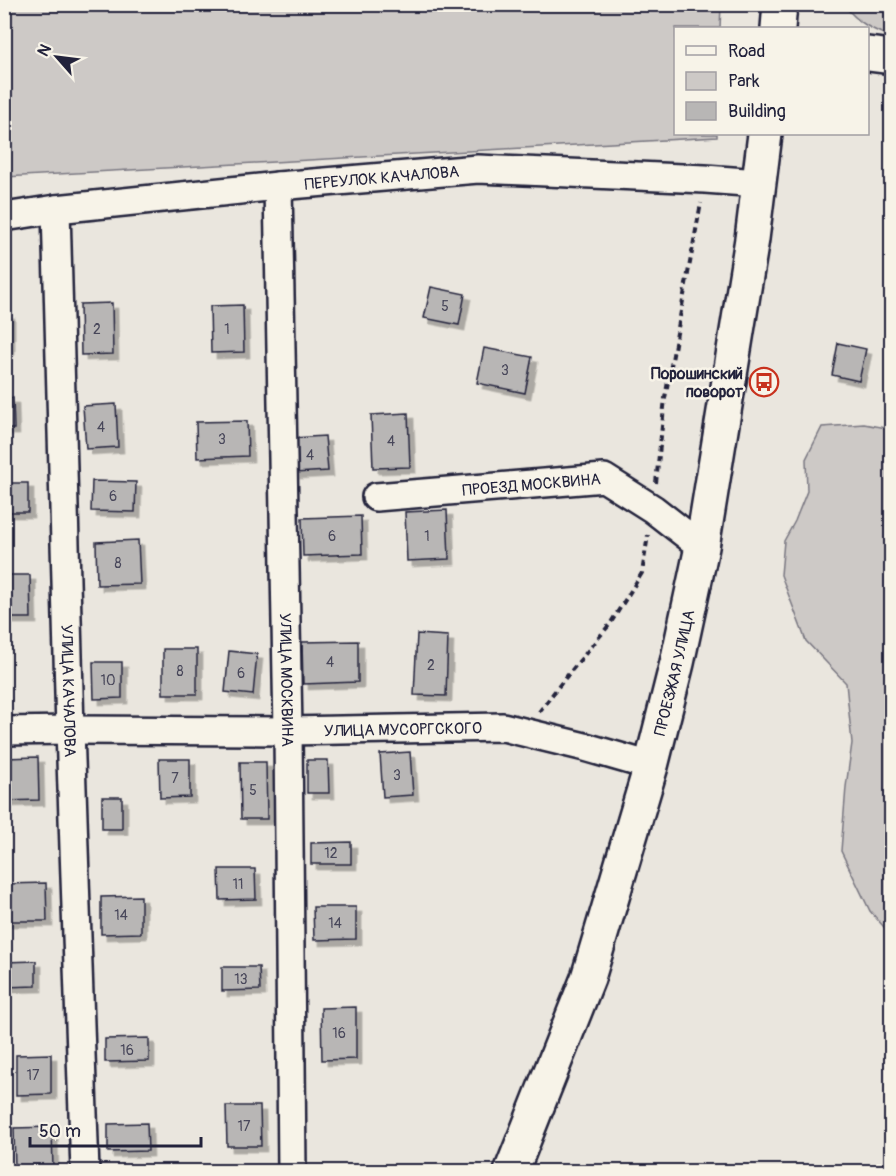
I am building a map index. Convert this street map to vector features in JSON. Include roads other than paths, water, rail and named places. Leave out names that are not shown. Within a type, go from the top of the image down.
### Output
[{"type":"main road","points":[[778,27],[780,4]]},
{"type":"main road","points":[[869,54],[891,57]]},
{"type":"main road","name":"ПРОЕЗЖАЯ УЛИЦА","points":[[511,1172],[588,978],[651,766],[677,663],[702,547],[752,239],[762,157]]},
{"type":"street","name":"ПЕРЕУЛОК КАЧАЛОВА","points":[[4,217],[56,209],[278,186],[478,169],[705,179],[762,157]]},
{"type":"street","name":"УЛИЦА МОСКВИНА","points":[[278,186],[288,731],[292,1172]]},
{"type":"street","name":"УЛИЦА КАЧАЛОВА","points":[[56,209],[85,1172]]},
{"type":"street","name":"ПРОЕЗД МОСКВИНА","points":[[376,497],[604,478],[653,509],[702,547]]},
{"type":"street","name":"УЛИЦА МУСОРГСКОГО","points":[[4,731],[288,731],[503,727],[651,766]]},
{"type":"place","name":"Порошинский поворот","points":[[764,382]]}]
